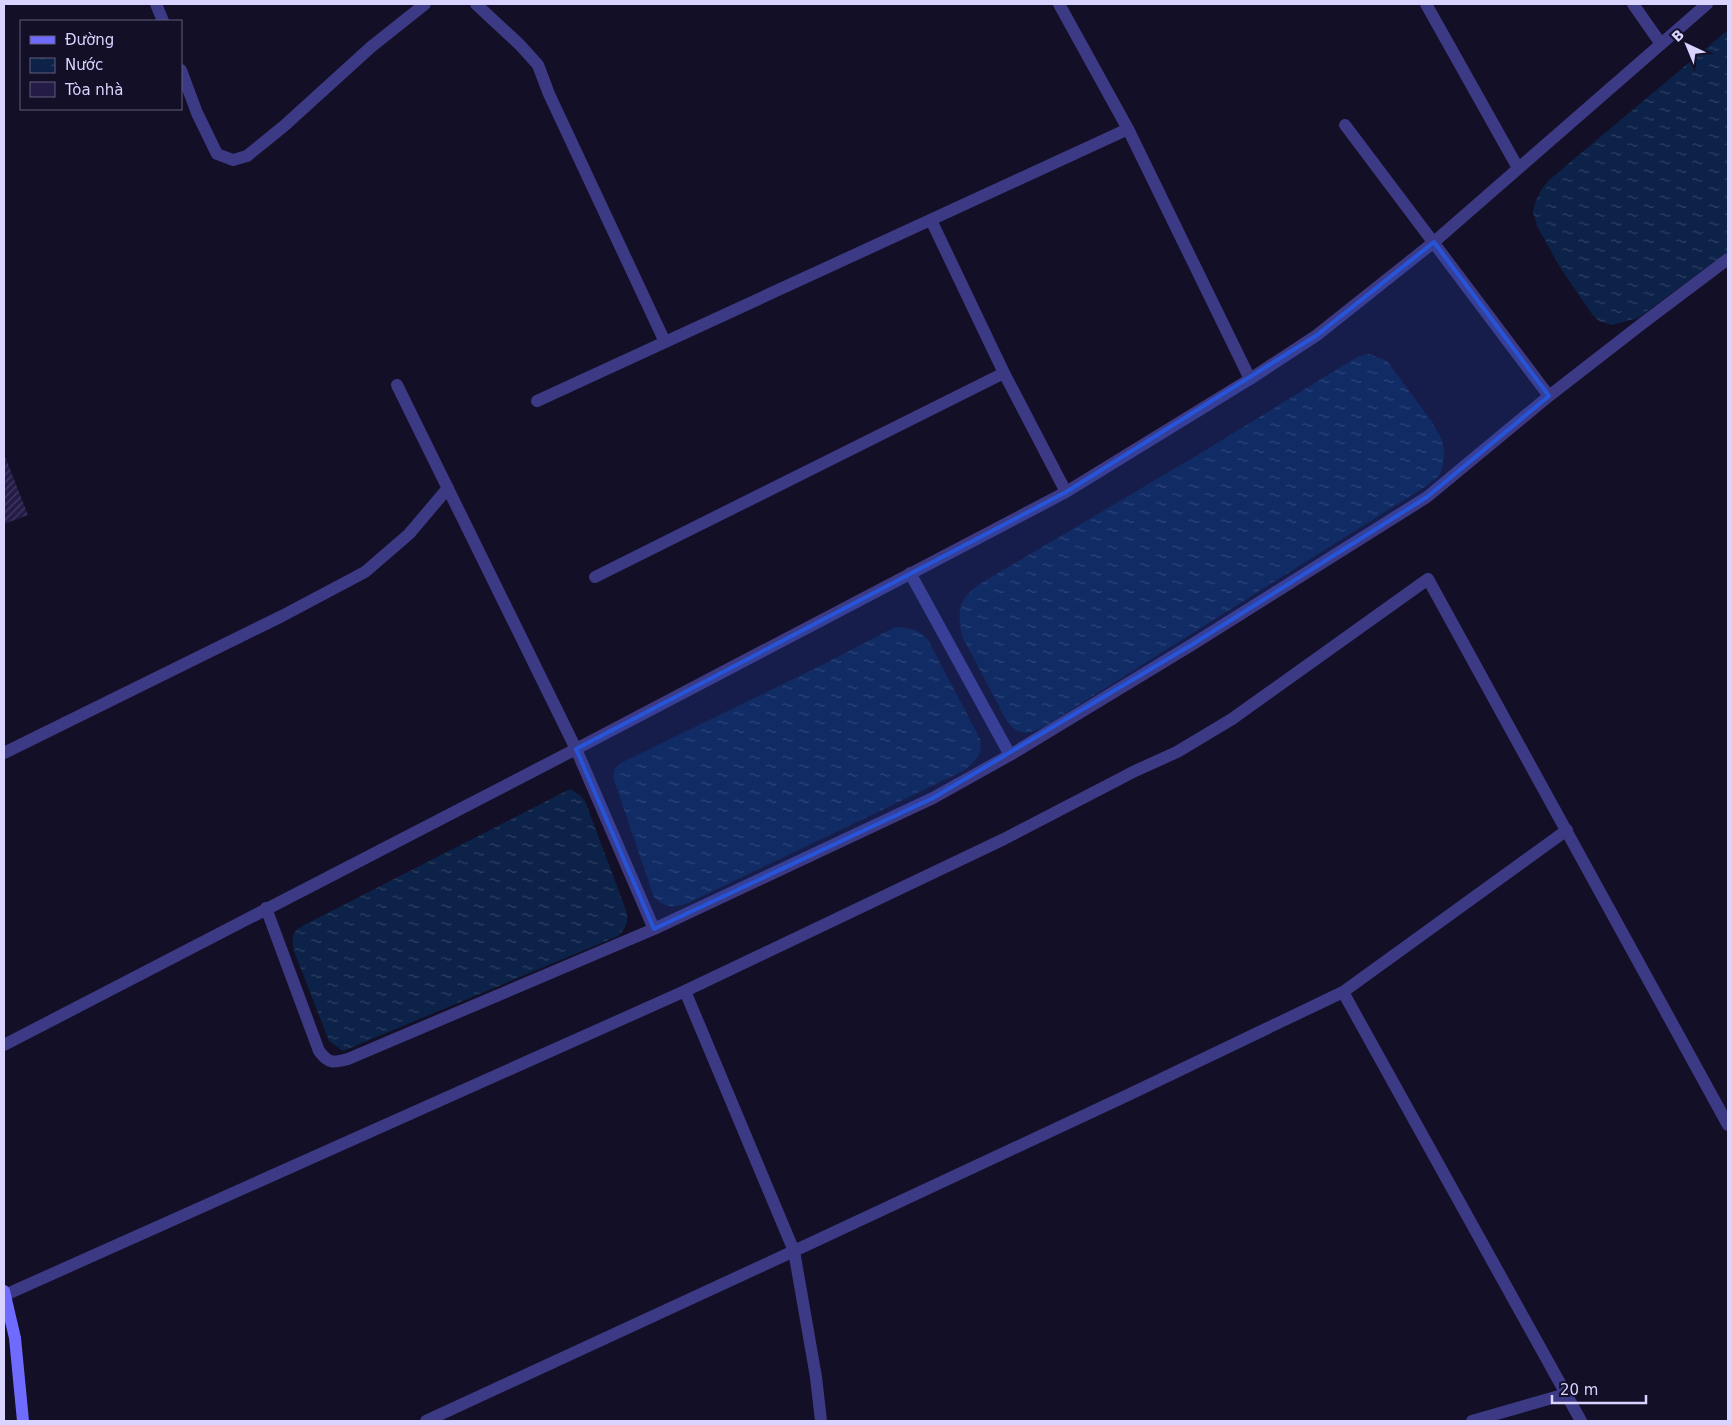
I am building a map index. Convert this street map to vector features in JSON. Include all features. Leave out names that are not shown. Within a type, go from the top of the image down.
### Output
[{"type":"main road","points":[[4,1293],[9,1339],[23,1421]]},
{"type":"street","points":[[156,4],[163,20]]},
{"type":"street","points":[[182,73],[217,154],[233,160],[247,156],[284,126],[371,47],[425,4]]},
{"type":"street","points":[[476,4],[520,45],[538,65],[549,94],[665,342]]},
{"type":"street","points":[[1058,4],[1128,128],[1250,378]]},
{"type":"street","points":[[1426,4],[1518,168]]},
{"type":"street","points":[[1633,4],[1661,44]]},
{"type":"street","points":[[4,1045],[576,749],[1066,492],[1317,335],[1434,242],[1707,4]]},
{"type":"street","points":[[1345,125],[1549,396]]},
{"type":"street","points":[[537,401],[1128,128]]},
{"type":"street","points":[[931,220],[1004,373],[1066,492]]},
{"type":"street","points":[[266,908],[319,1051],[326,1060],[336,1063],[654,929],[933,798],[1010,755],[1193,644],[1427,497],[1549,396],[1728,259]]},
{"type":"street","points":[[595,577],[1004,373]]},
{"type":"street","points":[[398,385],[576,749],[654,929]]},
{"type":"street","points":[[4,753],[282,616],[365,572],[409,534],[448,488]]},
{"type":"street","points":[[910,573],[1010,755]]},
{"type":"street","points":[[4,1293],[685,991],[1004,839],[1134,771],[1176,752],[1232,719],[1428,579],[1728,1125]]},
{"type":"street","points":[[426,1421],[794,1251],[1343,992],[1567,830]]},
{"type":"street","points":[[685,991],[794,1251],[816,1377],[821,1421]]},
{"type":"street","points":[[1343,992],[1581,1421]]},
{"type":"street","points":[[1472,1421],[1566,1394]]},
{"type":"highlighted area","points":[[1434,242],[1549,396],[1427,497],[1193,644],[933,798],[654,929],[576,749],[1066,492],[1317,335]]},
{"type":"water","points":[[1728,30],[1728,252],[1638,318],[1611,325],[1599,321],[1592,314],[1561,269],[1537,226],[1533,212],[1535,203],[1541,190],[1549,180]]},
{"type":"water","points":[[1369,354],[1387,361],[1432,422],[1442,440],[1444,451],[1443,465],[1439,476],[1049,724],[1033,732],[1021,732],[1012,727],[962,636],[960,613],[966,596],[978,585],[1206,450],[1357,357]]},
{"type":"water","points":[[895,627],[921,633],[928,640],[980,739],[981,745],[977,758],[963,771],[686,904],[669,906],[654,897],[613,777],[615,769],[619,764],[828,662]]},
{"type":"water","points":[[570,789],[580,795],[585,801],[626,910],[626,924],[618,936],[343,1051],[329,1041],[294,951],[293,937],[296,931],[308,923]]},
{"type":"building","points":[[4,454],[28,515],[4,524]]}]
